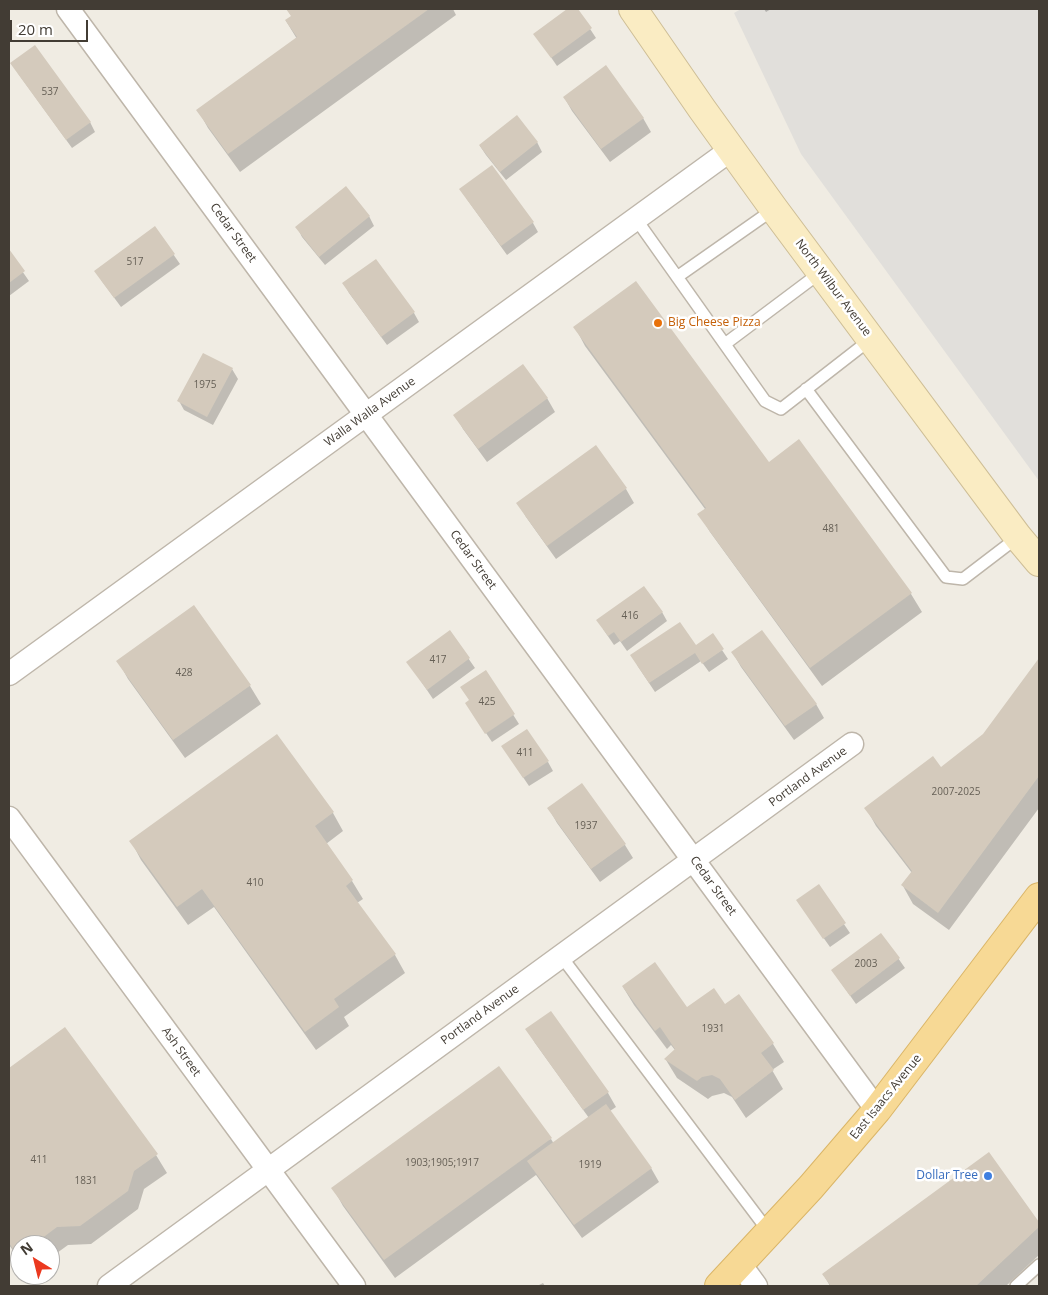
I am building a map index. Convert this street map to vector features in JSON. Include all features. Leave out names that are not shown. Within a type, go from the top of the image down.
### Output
[{"type":"main road","name":"North Wilbur Avenue","points":[[633,9],[774,209],[1018,537],[1039,562]]},
{"type":"main road","name":"East Isaacs Avenue","points":[[719,1286],[770,1233],[877,1110],[1039,897]]},
{"type":"street","name":"Cedar Street","points":[[68,9],[877,1110]]},
{"type":"street","name":"Walla Walla Avenue","points":[[9,674],[732,149]]},
{"type":"street","name":"Portland Avenue","points":[[109,1286],[852,744]]},
{"type":"street","name":"Ash Street","points":[[9,818],[354,1286]]},
{"type":"street","points":[[740,1264],[756,1286]]},
{"type":"lane","points":[[677,277],[774,209]]},
{"type":"lane","points":[[636,218],[765,401],[781,409],[871,339]]},
{"type":"lane","points":[[725,344],[821,272]]},
{"type":"lane","points":[[806,389],[946,577],[963,579],[1018,537]]},
{"type":"lane","points":[[561,956],[770,1233]]},
{"type":"lane","points":[[1016,1286],[1039,1265]]},
{"type":"shaded area","points":[[741,9],[1039,9],[1039,481],[801,154],[734,13]]},
{"type":"building","points":[[286,9],[429,9],[228,154],[196,110],[297,37],[285,20],[291,16]]},
{"type":"building","points":[[567,9],[578,9],[592,28],[551,58],[533,34]]},
{"type":"building","points":[[35,45],[91,122],[66,140],[10,63]]},
{"type":"building","points":[[606,65],[644,118],[601,149],[563,97]]},
{"type":"building","points":[[517,115],[538,142],[500,172],[479,145]]},
{"type":"building","points":[[492,165],[534,222],[501,246],[459,189]]},
{"type":"building","points":[[346,186],[370,216],[319,257],[295,227]]},
{"type":"building","points":[[155,226],[175,254],[114,298],[94,271]]},
{"type":"building","points":[[9,249],[25,271],[9,283]]},
{"type":"building","points":[[376,259],[415,312],[381,337],[342,283]]},
{"type":"building","points":[[636,281],[769,462],[799,439],[912,593],[810,668],[697,514],[706,508],[573,327]]},
{"type":"building","points":[[203,353],[233,368],[207,417],[177,401]]},
{"type":"building","points":[[523,364],[548,398],[478,449],[453,415]]},
{"type":"building","points":[[596,445],[627,488],[547,546],[516,503]]},
{"type":"building","points":[[644,586],[663,612],[621,642],[614,632],[608,636],[596,620]]},
{"type":"building","points":[[194,605],[251,685],[173,740],[116,661]]},
{"type":"building","points":[[680,622],[696,645],[713,633],[724,649],[702,664],[695,653],[649,683],[630,655]]},
{"type":"building","points":[[450,630],[470,658],[427,690],[406,662]]},
{"type":"building","points":[[762,630],[817,704],[785,726],[731,652]]},
{"type":"building","points":[[1039,658],[1039,776],[938,913],[901,885],[912,871],[864,808],[933,756],[941,767],[983,734]]},
{"type":"building","points":[[486,670],[515,714],[485,734],[465,703],[469,700],[460,687]]},
{"type":"building","points":[[527,729],[549,761],[523,778],[501,746]]},
{"type":"building","points":[[277,734],[334,812],[315,826],[353,880],[346,886],[396,954],[334,999],[339,1007],[305,1032],[202,889],[177,907],[129,841]]},
{"type":"building","points":[[582,783],[626,844],[591,869],[547,808]]},
{"type":"building","points":[[819,884],[846,923],[823,939],[796,900]]},
{"type":"building","points":[[881,933],[900,958],[850,996],[831,970]]},
{"type":"building","points":[[655,962],[687,1007],[714,988],[725,1004],[739,994],[774,1043],[761,1053],[774,1070],[735,1100],[720,1079],[712,1075],[702,1077],[697,1081],[664,1059],[675,1049],[660,1027],[655,1031],[622,986]]},
{"type":"building","points":[[551,1011],[609,1092],[583,1110],[525,1029]]},
{"type":"building","points":[[65,1027],[158,1154],[134,1171],[128,1191],[80,1226],[57,1227],[46,1235],[10,1235],[10,1244],[9,1243],[9,1068]]},
{"type":"building","points":[[499,1066],[552,1138],[384,1260],[331,1188]]},
{"type":"building","points":[[606,1104],[652,1168],[574,1225],[527,1161]]},
{"type":"building","points":[[989,1152],[1039,1222],[1039,1227],[976,1286],[831,1286],[822,1274]]},
{"type":"place","name":"Big Cheese Pizza","points":[[658,323]]},
{"type":"place","name":"Dollar Tree","points":[[988,1176]]}]
